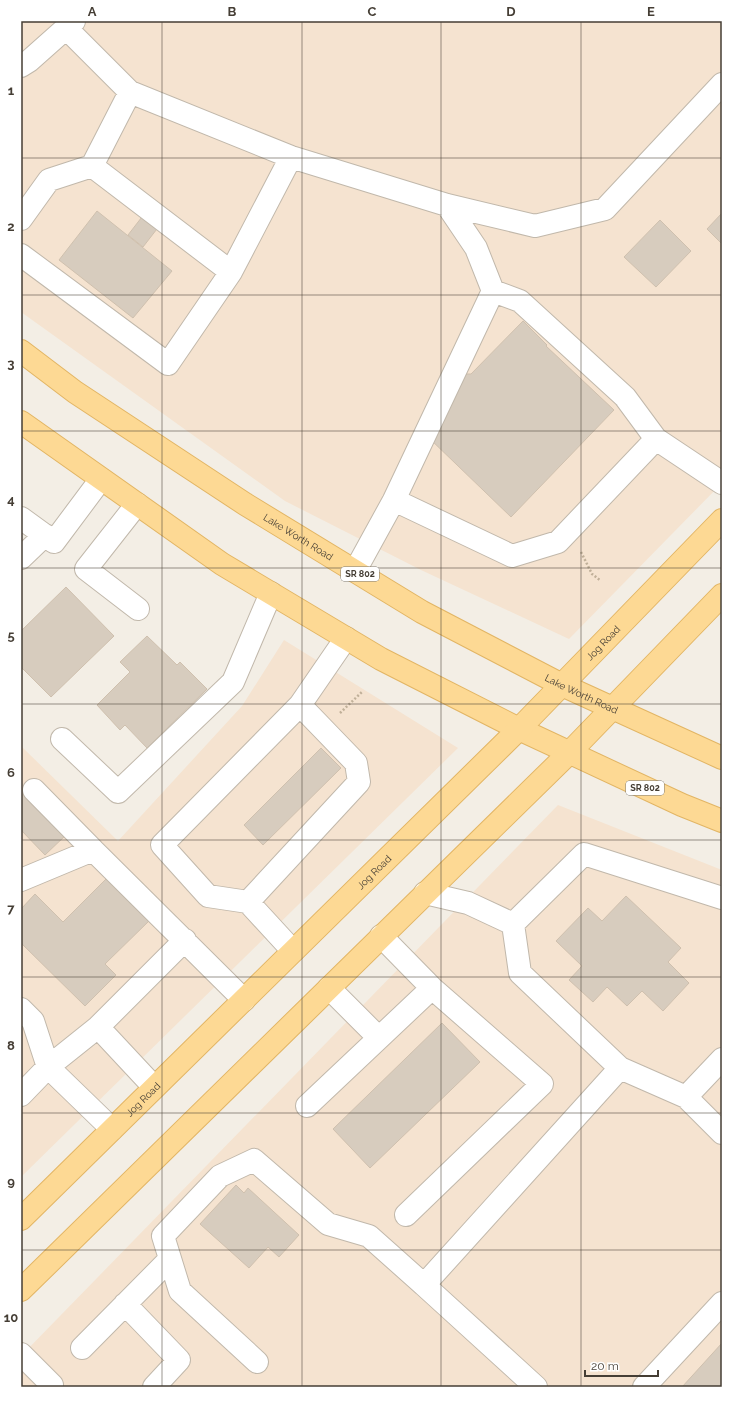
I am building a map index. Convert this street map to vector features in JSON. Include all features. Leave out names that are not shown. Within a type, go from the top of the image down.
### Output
[{"type":"main road","name":"Lake Worth Road","points":[[21,351],[75,392],[245,504],[422,612],[562,685],[722,758]]},
{"type":"main road","name":"SR 802","points":[[21,422],[222,564],[381,659],[569,753],[682,805],[722,821]]},
{"type":"main road","name":"Jog Road","points":[[21,1218],[519,729],[722,520]]},
{"type":"main road","points":[[21,1290],[569,753],[722,595]]},
{"type":"lane","points":[[21,82],[25,64],[70,24],[130,92],[291,156],[448,205],[535,226],[605,209],[718,97]]},
{"type":"lane","points":[[21,219],[49,180],[92,166],[130,92]]},
{"type":"lane","points":[[21,255],[168,364],[231,272],[291,156]]},
{"type":"lane","points":[[92,166],[231,272]]},
{"type":"lane","points":[[355,571],[394,500],[493,291],[476,248],[448,205]]},
{"type":"lane","points":[[493,291],[520,301],[625,397],[656,439],[722,483]]},
{"type":"lane","points":[[394,500],[512,556],[558,542],[656,439]]},
{"type":"lane","points":[[21,518],[54,542],[101,479]]},
{"type":"lane","points":[[137,504],[86,570],[138,609]]},
{"type":"lane","points":[[21,558],[44,535]]},
{"type":"lane","points":[[62,739],[118,792],[233,682],[271,593]]},
{"type":"lane","points":[[293,951],[248,902],[208,896],[162,845],[300,705],[346,638]]},
{"type":"lane","points":[[248,902],[359,782],[356,763],[300,705]]},
{"type":"lane","points":[[34,790],[244,1000]]},
{"type":"lane","points":[[21,880],[93,850]]},
{"type":"lane","points":[[513,924],[584,854],[722,898]]},
{"type":"lane","points":[[425,893],[468,903],[513,924]]},
{"type":"lane","points":[[513,924],[520,973],[620,1068],[686,1097],[722,1132]]},
{"type":"lane","points":[[381,936],[432,988],[542,1084],[406,1215]]},
{"type":"lane","points":[[21,1095],[48,1067],[98,1027],[185,940]]},
{"type":"lane","points":[[329,988],[379,1038]]},
{"type":"lane","points":[[308,1106],[432,988]]},
{"type":"lane","points":[[21,1009],[33,1021],[48,1067],[112,1129]]},
{"type":"lane","points":[[98,1027],[154,1087]]},
{"type":"lane","points":[[686,1097],[722,1059]]},
{"type":"lane","points":[[424,1284],[620,1068]]},
{"type":"lane","points":[[256,1362],[180,1291],[163,1236],[220,1176],[254,1160],[328,1224],[369,1236],[424,1284],[536,1387]]},
{"type":"lane","points":[[82,1348],[170,1259]]},
{"type":"lane","points":[[644,1387],[722,1303]]},
{"type":"lane","points":[[125,1304],[179,1360],[154,1387]]},
{"type":"lane","points":[[21,1354],[52,1386]]},
{"type":"path","points":[[578,546],[592,574],[601,580]]},
{"type":"path","points":[[337,716],[363,691]]},
{"type":"shaded area","points":[[21,21],[722,21],[722,483],[569,639],[421,570],[285,501],[21,312]]},
{"type":"shaded area","points":[[284,640],[458,748],[21,1177],[21,746],[118,841],[242,706]]},
{"type":"shaded area","points":[[558,805],[722,870],[722,1387],[21,1387],[21,1356]]},
{"type":"building","points":[[97,211],[172,271],[133,318],[59,260]]},
{"type":"building","points":[[145,213],[160,225],[143,247],[128,235]]},
{"type":"building","points":[[722,213],[722,244],[707,229]]},
{"type":"building","points":[[660,220],[691,251],[656,287],[624,257]]},
{"type":"building","points":[[523,321],[547,345],[546,346],[614,410],[511,517],[429,438],[466,374],[471,374]]},
{"type":"building","points":[[66,587],[114,636],[51,697],[21,667],[21,631]]},
{"type":"building","points":[[147,636],[177,665],[180,662],[207,689],[147,748],[125,725],[120,730],[97,705],[130,672],[120,662]]},
{"type":"building","points":[[321,748],[341,768],[263,845],[244,825]]},
{"type":"building","points":[[25,790],[67,834],[45,855],[21,830],[21,794]]},
{"type":"building","points":[[107,878],[150,920],[105,964],[116,975],[85,1006],[21,943],[21,909],[35,894],[63,922]]},
{"type":"building","points":[[626,896],[681,948],[668,962],[689,983],[663,1011],[642,991],[627,1006],[607,987],[593,1002],[569,980],[582,966],[556,941],[588,908],[602,921]]},
{"type":"building","points":[[442,1023],[480,1062],[370,1168],[333,1129]]},
{"type":"building","points":[[236,1185],[244,1193],[248,1188],[299,1235],[279,1257],[268,1247],[249,1268],[200,1224]]},
{"type":"building","points":[[722,1343],[722,1387],[682,1387]]}]
